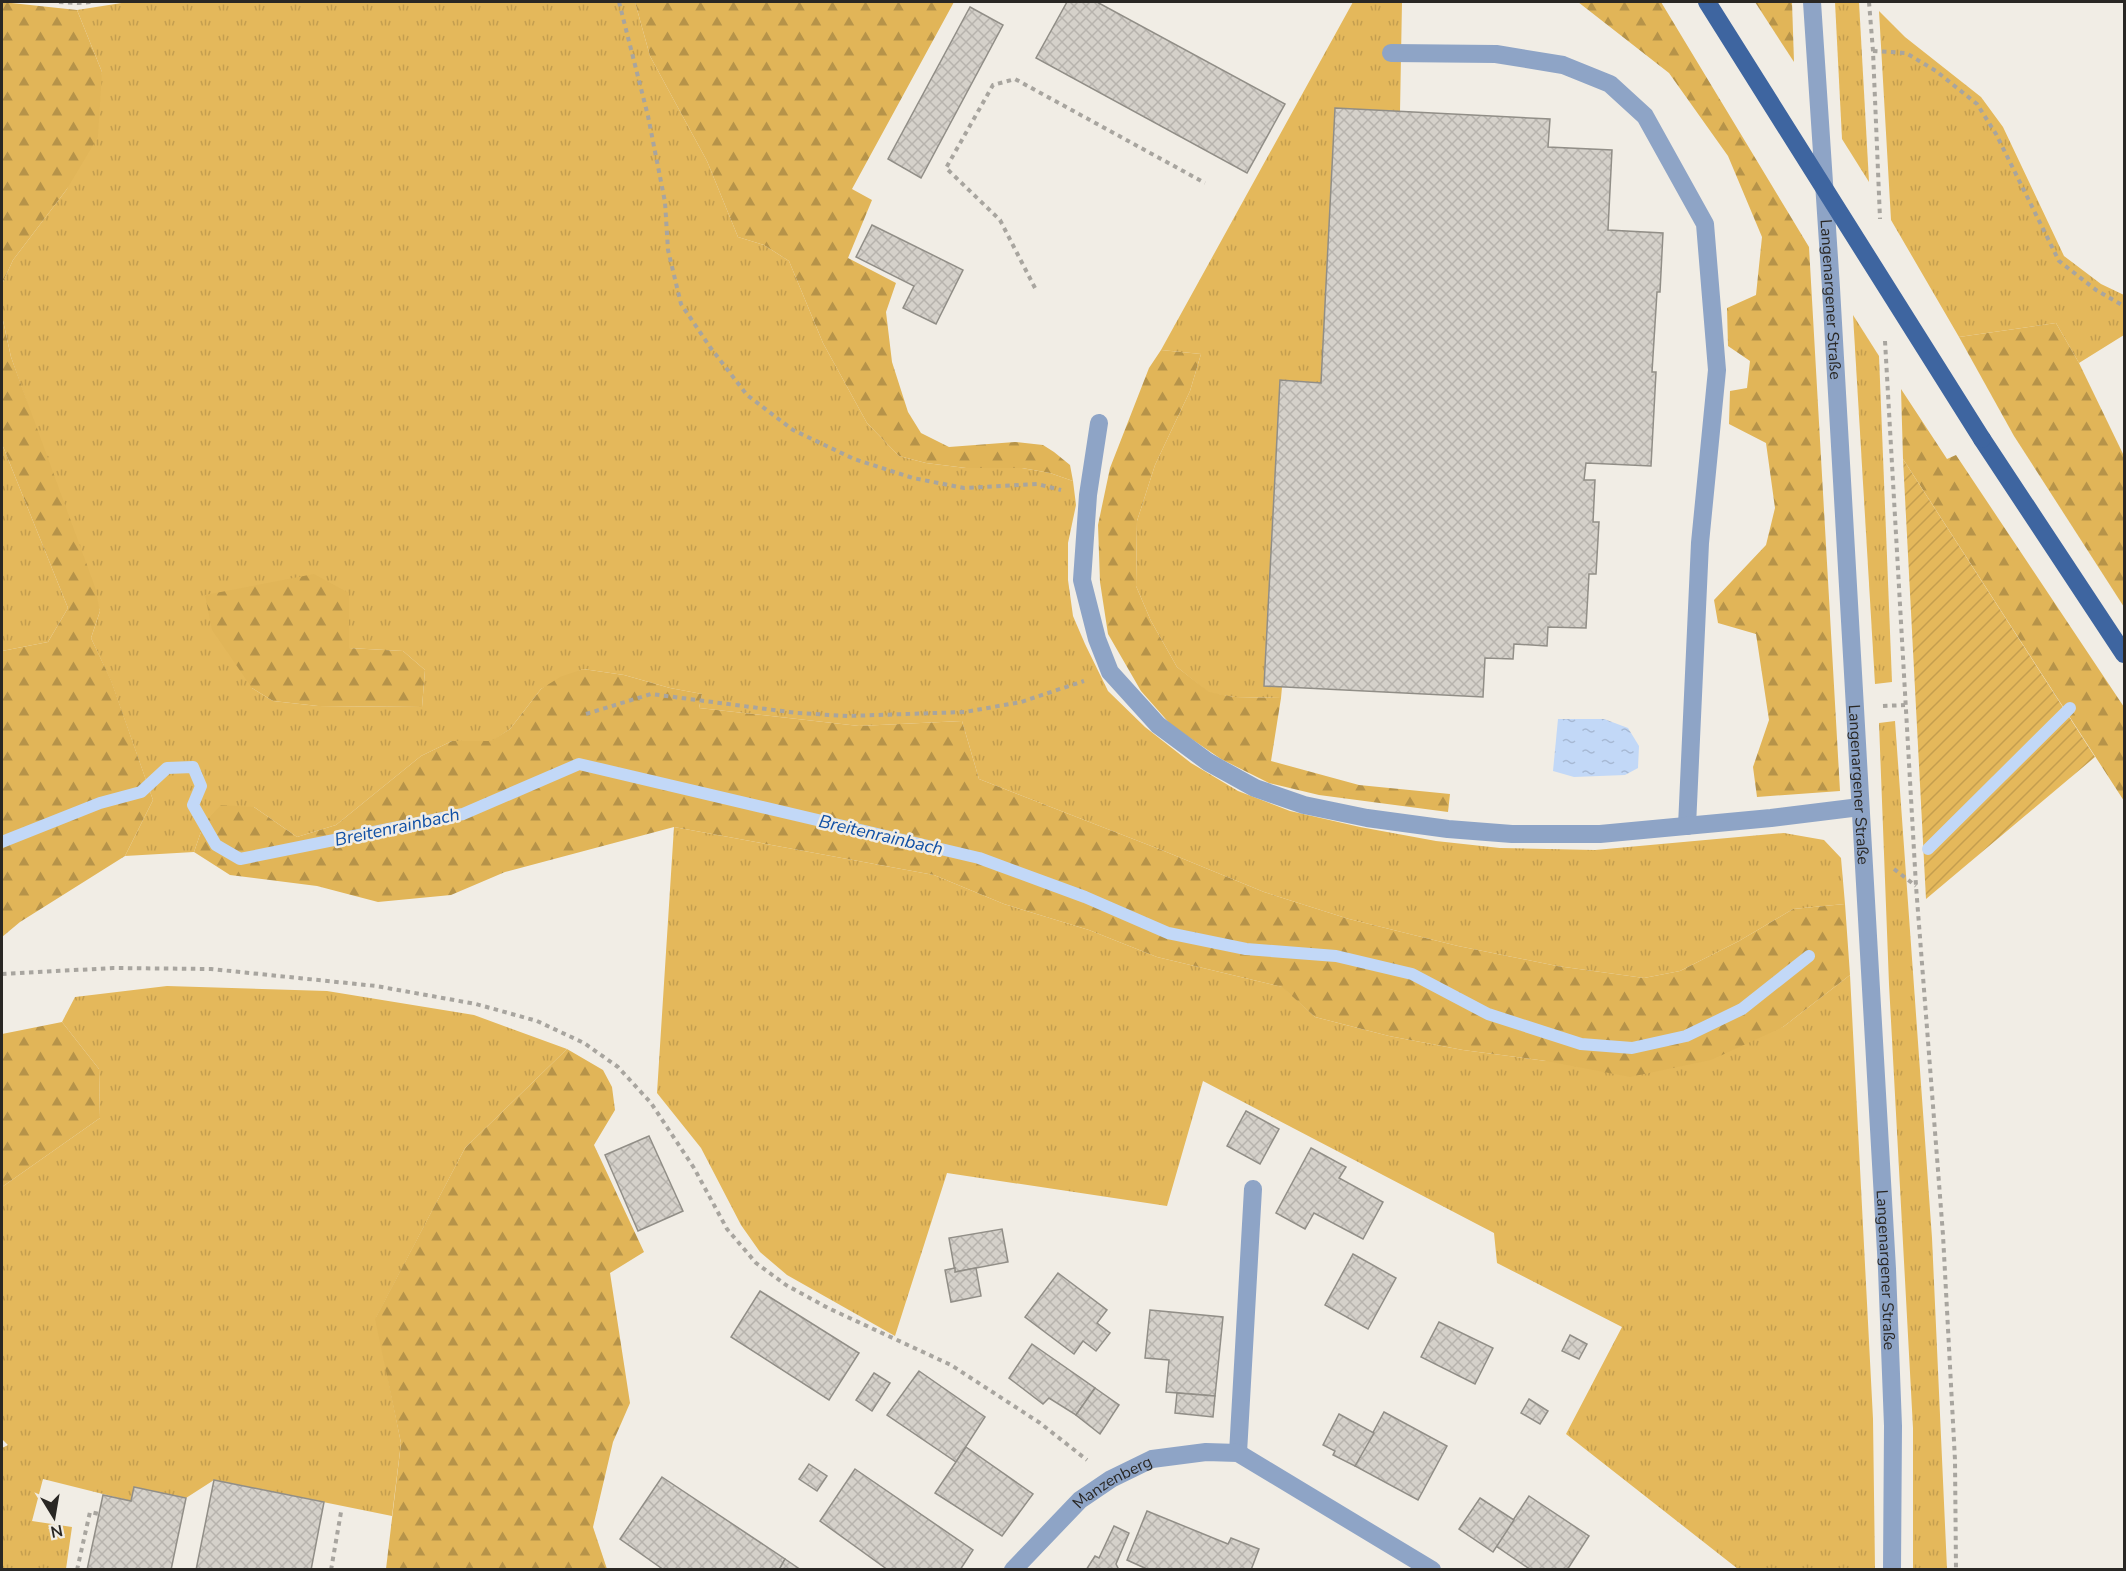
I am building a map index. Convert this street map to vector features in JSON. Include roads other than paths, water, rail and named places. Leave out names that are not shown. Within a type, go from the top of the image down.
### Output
[{"type":"main road","points":[[1707,2],[1982,439],[2124,654]]},
{"type":"street","name":"Langenargener Straße","points":[[1812,2],[1887,1269],[1893,1426],[1892,1569]]},
{"type":"street","points":[[1391,52],[1496,54],[1563,65],[1610,84],[1645,116],[1705,224],[1717,370],[1700,543],[1687,826]]},
{"type":"street","points":[[1099,423],[1088,495],[1082,580],[1097,639],[1110,672],[1158,725],[1208,762],[1255,788],[1304,805],[1367,818],[1448,829],[1512,834],[1600,834],[1860,807]]},
{"type":"street","points":[[1238,1453],[1253,1189]]},
{"type":"street","name":"Manzenberg","points":[[1013,1569],[1080,1500],[1111,1479],[1152,1459],[1206,1452],[1238,1453],[1432,1569]]},
{"type":"water","points":[[1558,719],[1604,719],[1628,728],[1639,746],[1638,768],[1625,775],[1574,777],[1553,771]]},
{"type":"waterway","points":[[1928,849],[2070,708]]},
{"type":"waterway","name":"Breitenrainbach","points":[[2,842],[100,803],[141,792],[167,768],[193,767],[201,786],[193,805],[216,845],[240,859],[463,814],[579,764],[979,858],[1085,897],[1168,933],[1246,949],[1336,956],[1412,974],[1488,1014],[1581,1044],[1632,1048],[1686,1036],[1742,1009],[1809,956]]}]
